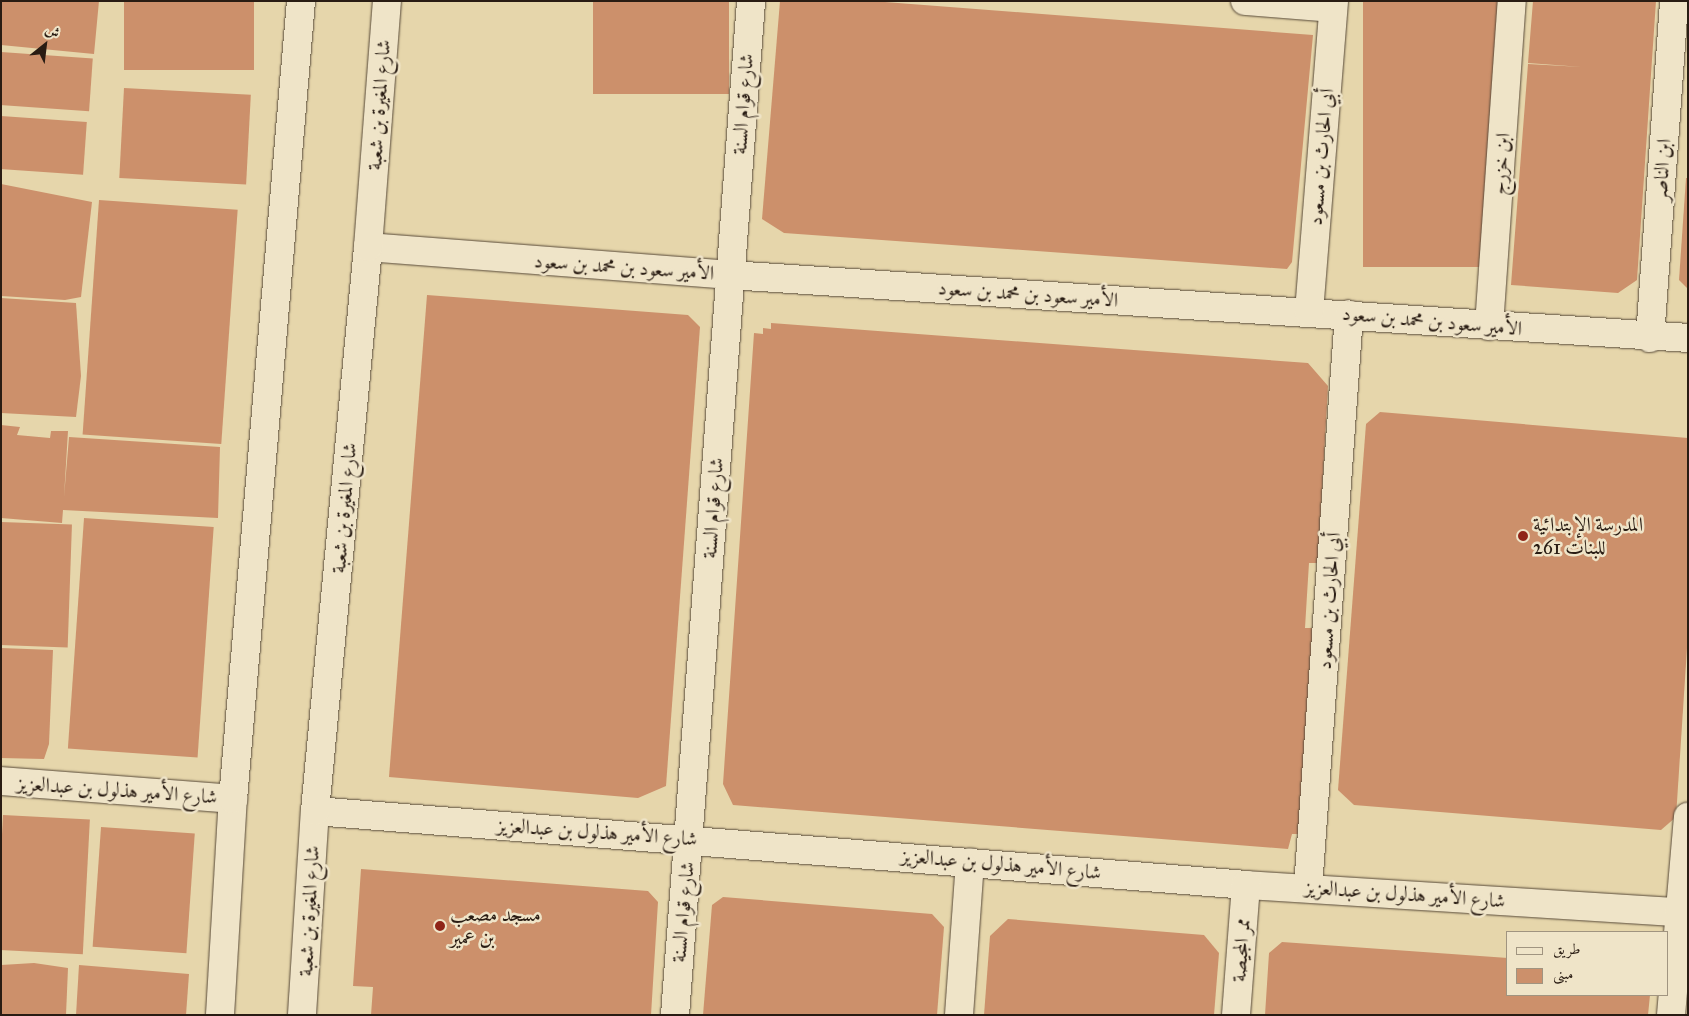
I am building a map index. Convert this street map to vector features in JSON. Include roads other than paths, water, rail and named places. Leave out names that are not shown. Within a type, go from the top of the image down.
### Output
[{"type":"street","points":[[220,1015],[233,799],[301,1]]},
{"type":"street","name":"شارع المغيرة بن شعبة","points":[[302,1015],[315,811],[368,247],[387,1]]},
{"type":"street","name":"شارع قوام السنة","points":[[675,1015],[751,1]]},
{"type":"street","points":[[1245,1],[1334,5]]},
{"type":"street","name":"ابن خزرج","points":[[1489,326],[1512,1]]},
{"type":"street","name":"ابن الناصر","points":[[1650,338],[1674,1]]},
{"type":"street","name":"أبي الحارث بن مسعود","points":[[1309,312],[1334,5]]},
{"type":"street","name":"الأمير سعود بن محمد بن سعود","points":[[368,247],[730,276],[1349,314],[1650,338],[1688,338]]},
{"type":"street","name":"أبي الحارث بن مسعود","points":[[1308,888],[1349,314]]},
{"type":"street","name":"شارع الأمير هذلول بن عبدالعزيز","points":[[1,781],[233,799]]},
{"type":"street","name":"شارع الأمير هذلول بن عبدالعزيز","points":[[315,811],[689,838],[1246,885],[1684,913]]},
{"type":"street","points":[[1670,1015],[1684,913],[1688,817]]},
{"type":"street","points":[[958,1015],[970,862]]},
{"type":"street","name":"ممر المجيصة","points":[[1236,1015],[1246,885]]},
{"type":"place","name":"المدرسة الإبتدائية 261 للبنات","points":[[1523,536]]},
{"type":"place","name":"مسجد مصعب بن عمير","points":[[440,926]]}]
